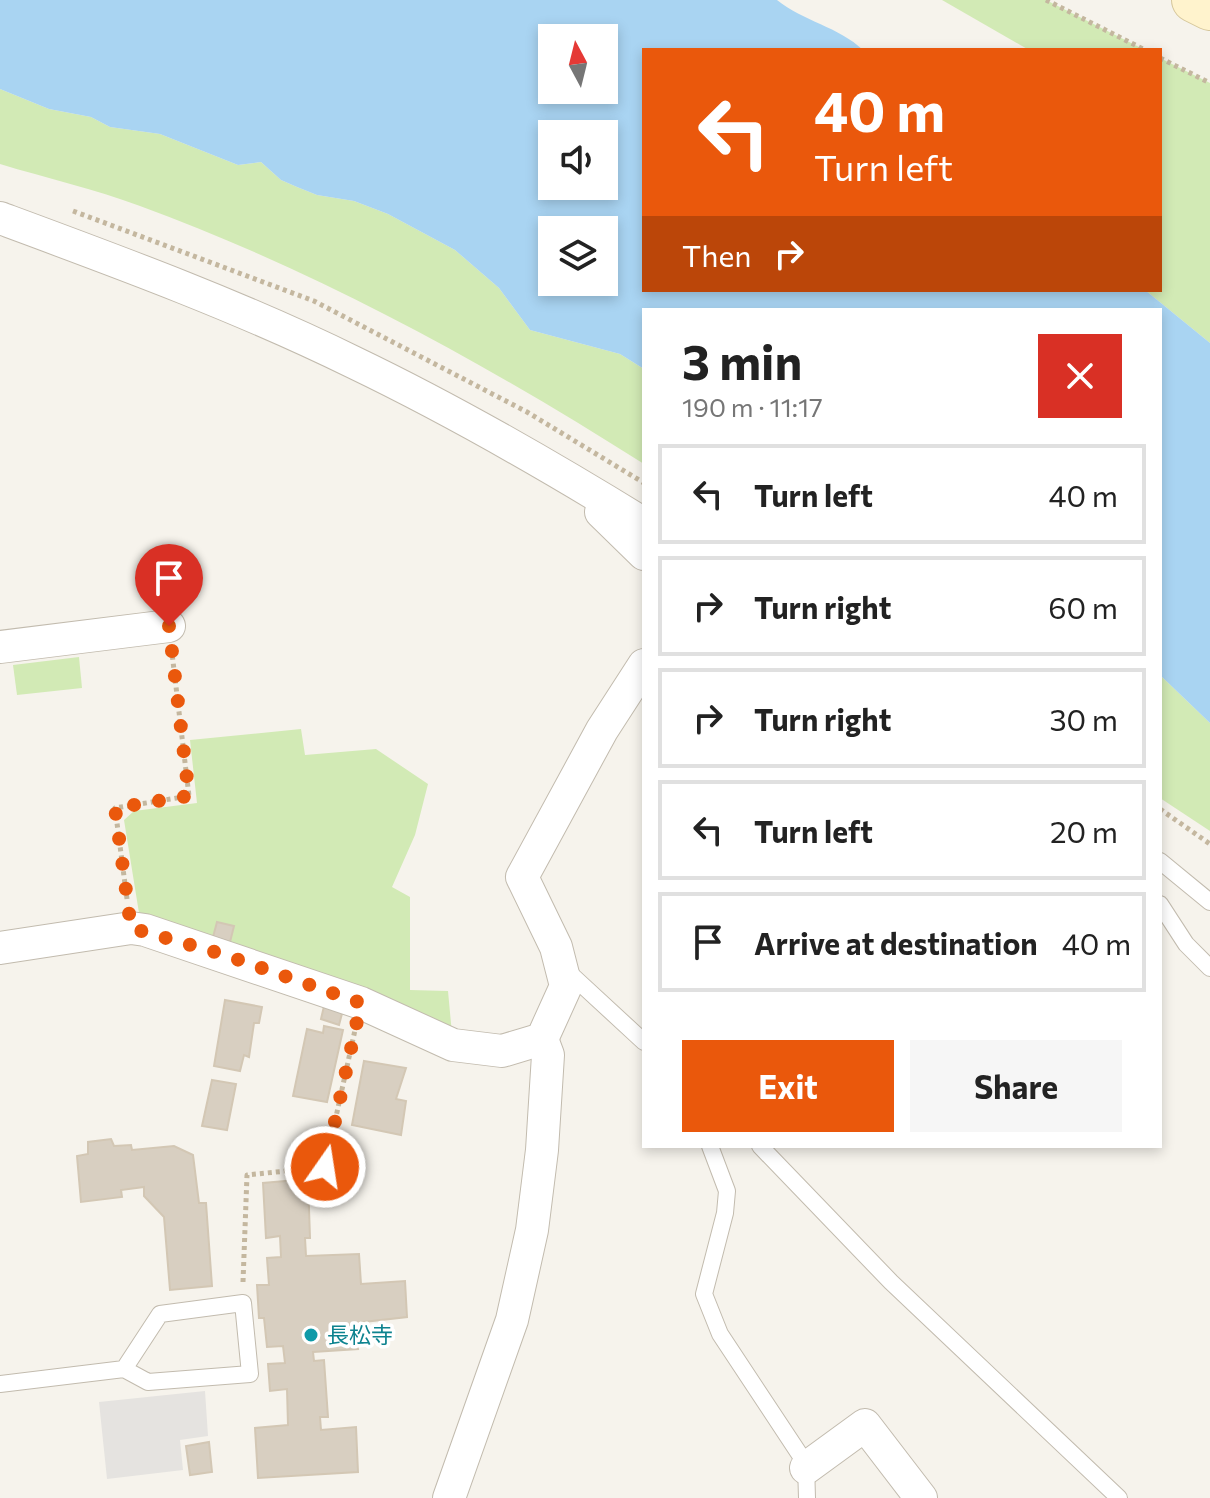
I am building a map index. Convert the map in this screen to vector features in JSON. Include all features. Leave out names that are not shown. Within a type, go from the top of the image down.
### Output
[{"type":"street","points":[[1194,0],[1210,8]]},
{"type":"street","points":[[0,218],[140,270],[353,362],[580,485],[642,523]]},
{"type":"street","points":[[580,485],[611,526],[642,552]]},
{"type":"street","points":[[0,647],[169,626]]},
{"type":"street","points":[[449,1498],[512,1320],[532,1230],[542,1150],[548,1055],[542,1039],[566,986],[556,947],[522,877],[602,730],[642,668]]},
{"type":"street","points":[[0,948],[131,928],[222,954],[361,1003],[453,1045],[502,1051],[542,1039]]},
{"type":"street","points":[[807,1483],[865,1425],[921,1498]]},
{"type":"lane","points":[[1162,863],[1210,902]]},
{"type":"lane","points":[[1162,907],[1181,936]]},
{"type":"lane","points":[[1162,918],[1210,968]]},
{"type":"lane","points":[[560,965],[642,1040]]},
{"type":"lane","points":[[711,1148],[727,1191],[725,1213],[704,1294],[720,1334],[775,1413],[807,1483]]},
{"type":"lane","points":[[765,1148],[891,1282],[1119,1498]]},
{"type":"lane","points":[[0,1384],[124,1369],[148,1382],[250,1374],[243,1303],[160,1314],[124,1369]]},
{"type":"path","points":[[1046,0],[1141,48]]},
{"type":"path","points":[[1162,59],[1210,83]]},
{"type":"path","points":[[131,928],[115,808],[189,796],[169,626]]},
{"type":"path","points":[[1162,810],[1210,844]]},
{"type":"path","points":[[243,1303],[247,1175],[325,1167],[361,1003]]},
{"type":"green space","points":[[942,0],[1046,0],[1141,48],[1026,48]]},
{"type":"green space","points":[[1162,59],[1210,83],[1210,343],[1147,292],[1162,292]]},
{"type":"green space","points":[[0,89],[49,109],[91,117],[110,127],[160,134],[238,165],[261,162],[281,180],[317,195],[354,201],[388,214],[455,250],[499,288],[530,330],[620,354],[642,368],[642,463],[461,355],[271,260],[123,200],[0,164]]},
{"type":"green space","points":[[79,657],[82,688],[17,695],[13,665]]},
{"type":"green space","points":[[1162,677],[1210,723],[1210,831],[1162,799]]},
{"type":"green space","points":[[301,729],[305,755],[376,749],[428,784],[415,835],[392,887],[410,897],[410,990],[448,991],[452,1034],[139,913],[124,820],[134,811],[197,803],[190,740]]},
{"type":"shaded area","points":[[205,1391],[208,1436],[180,1440],[183,1470],[107,1479],[99,1402]]},
{"type":"water","points":[[0,0],[777,0],[843,35],[860,48],[642,48],[642,292],[1147,292],[1210,343],[1210,723],[1162,677],[1162,308],[642,308],[642,368],[620,354],[530,330],[499,288],[455,250],[388,214],[354,201],[317,195],[297,187],[281,180],[261,162],[238,165],[160,134],[110,127],[91,117],[49,109],[0,89]]},
{"type":"building","points":[[217,922],[234,926],[230,942],[213,937]]},
{"type":"building","points":[[225,1000],[262,1007],[259,1023],[254,1023],[249,1057],[244,1055],[240,1071],[214,1066]]},
{"type":"building","points":[[325,1002],[344,1006],[339,1025],[321,1019]]},
{"type":"building","points":[[324,1026],[343,1030],[327,1102],[293,1096],[307,1029],[323,1033]]},
{"type":"building","points":[[364,1061],[406,1068],[396,1099],[406,1101],[401,1135],[352,1125]]},
{"type":"building","points":[[212,1080],[236,1084],[227,1130],[202,1126]]},
{"type":"building","points":[[111,1139],[114,1146],[131,1145],[132,1150],[174,1146],[193,1155],[199,1203],[206,1203],[212,1286],[170,1290],[164,1217],[144,1196],[144,1187],[121,1190],[122,1197],[81,1202],[77,1156],[88,1154],[88,1142]]},
{"type":"building","name":"長松寺","points":[[308,1179],[310,1238],[305,1238],[306,1256],[359,1254],[361,1284],[405,1281],[407,1317],[355,1323],[358,1349],[313,1352],[314,1361],[324,1360],[328,1417],[320,1417],[321,1430],[356,1427],[358,1472],[258,1478],[255,1428],[288,1425],[287,1389],[270,1391],[268,1364],[285,1363],[283,1346],[267,1347],[264,1318],[259,1318],[257,1285],[269,1285],[267,1258],[281,1257],[280,1236],[266,1238],[263,1183]]},
{"type":"building","points":[[209,1442],[212,1472],[190,1475],[186,1446]]},
{"type":"place","name":"長松寺","points":[[311,1335]]},
{"type":"route","points":[[169,626],[189,796],[115,808],[131,928],[222,954],[361,1003],[325,1167]]}]
